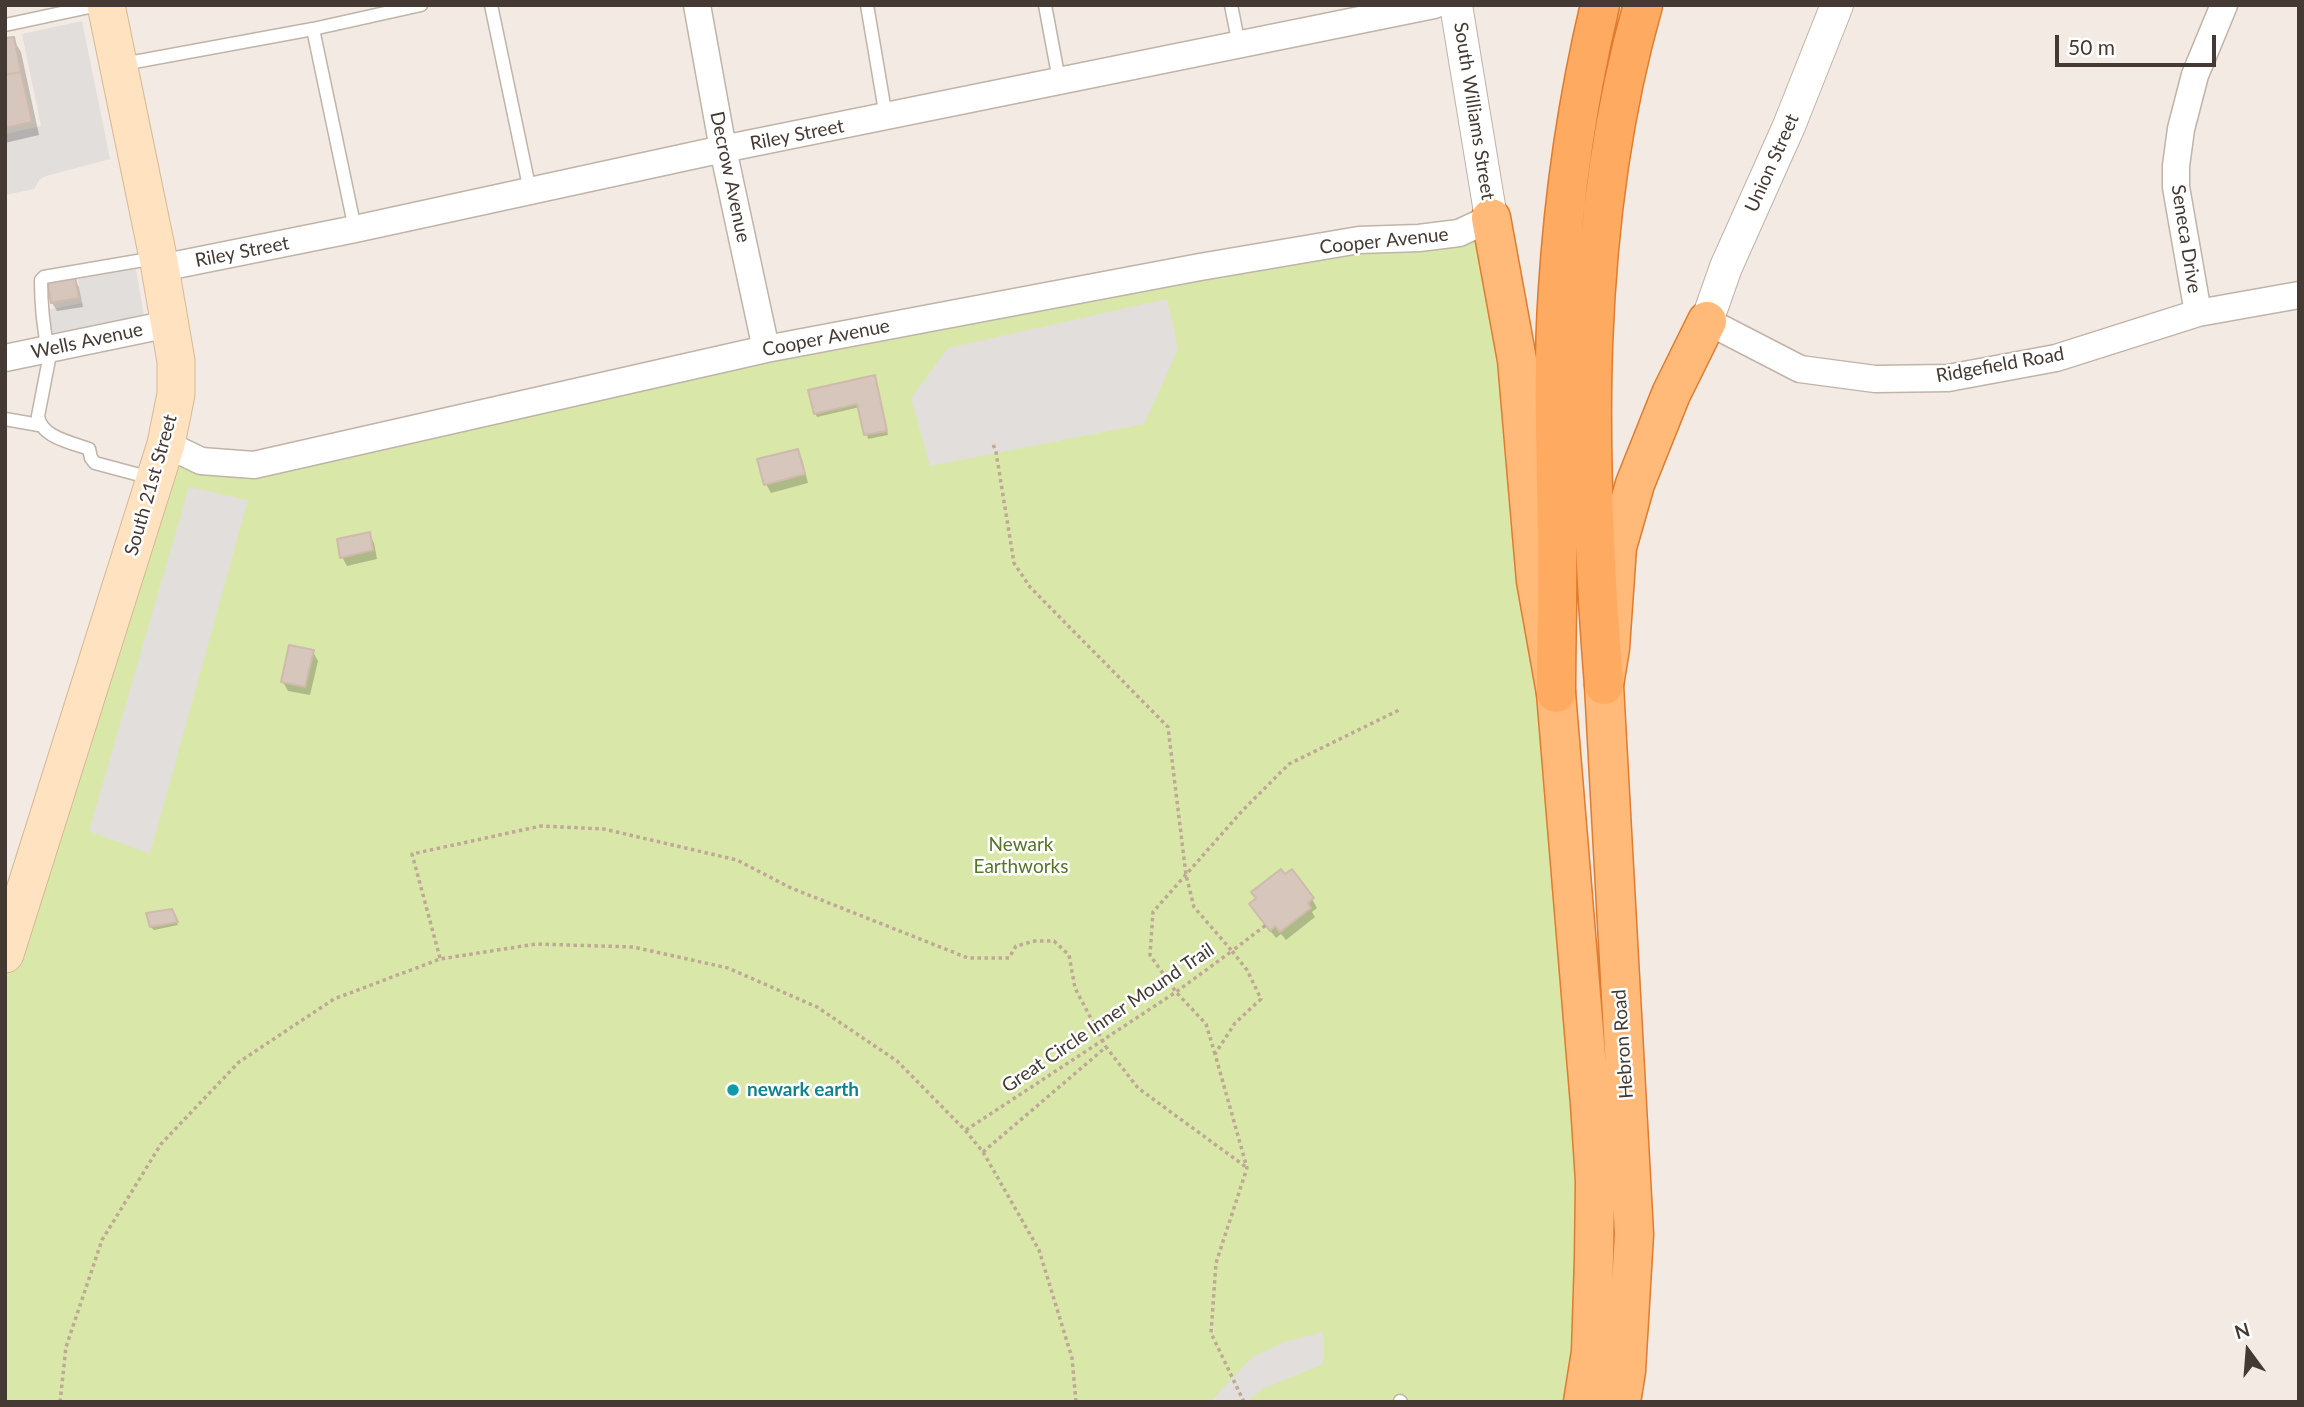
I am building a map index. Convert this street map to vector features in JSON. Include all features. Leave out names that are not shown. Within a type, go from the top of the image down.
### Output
[{"type":"highway","points":[[1556,693],[1554,390],[1558,289],[1570,161],[1601,5]]},
{"type":"highway","points":[[1604,685],[1597,600],[1591,431],[1592,335],[1613,138],[1643,5]]},
{"type":"highway","name":"Hebron Road","points":[[1491,218],[1517,360],[1536,581],[1556,693],[1595,1181],[1591,1352],[1583,1402]]},
{"type":"highway","name":"Hebron Road","points":[[1620,1402],[1626,1371],[1634,1234],[1604,685],[1610,648],[1617,547],[1635,484],[1671,394],[1706,321]]},
{"type":"main road","name":"South 21st Street","points":[[5,954],[166,444],[176,394],[176,362],[160,263],[106,5]]},
{"type":"street","name":"Decrow Avenue","points":[[697,5],[723,149],[766,349]]},
{"type":"street","name":"Riley Street","points":[[160,263],[355,229],[723,149],[1434,5]]},
{"type":"street","name":"South Williams Street","points":[[1456,5],[1491,218]]},
{"type":"street","name":"Union Street","points":[[1706,321],[1726,267],[1789,126],[1837,5]]},
{"type":"street","name":"Seneca Drive","points":[[2198,313],[2176,187],[2176,166],[2181,129],[2195,75],[2224,5]]},
{"type":"street","name":"Cooper Avenue","points":[[166,444],[201,461],[254,466],[766,349],[1360,240],[1419,238],[1459,233],[1491,218]]},
{"type":"street","name":"Ridgefield Road","points":[[1706,321],[1800,369],[1875,379],[1948,378],[2056,358],[2198,313],[2299,295]]},
{"type":"street","name":"Wells Avenue","points":[[5,358],[169,324]]},
{"type":"lane","points":[[5,26],[99,5]]},
{"type":"lane","points":[[119,65],[313,29],[421,5]]},
{"type":"lane","points":[[491,5],[530,191]]},
{"type":"lane","points":[[867,5],[886,117]]},
{"type":"lane","points":[[1045,5],[1059,80]]},
{"type":"lane","points":[[1231,5],[1239,45]]},
{"type":"lane","points":[[313,29],[355,229]]},
{"type":"lane","points":[[155,479],[95,463],[89,449],[45,432],[39,425],[38,416],[49,349],[41,315],[41,280],[44,277],[160,263]]},
{"type":"lane","points":[[5,419],[39,425]]},
{"type":"path","name":"Great Circle Inner Mound Trail","points":[[965,1130],[1176,992],[1232,951],[1194,906],[1186,875],[1168,727],[1030,587],[1013,563],[993,444]]},
{"type":"path","points":[[1244,1402],[1211,1333],[1216,1263],[1247,1168],[1206,1024],[1176,992],[1150,955],[1153,912],[1243,810],[1289,764],[1399,710]]},
{"type":"path","points":[[440,959],[412,854],[541,826],[604,829],[737,860],[791,888],[968,958],[1009,958],[1016,946],[1035,941],[1054,941],[1069,955],[1075,988],[1106,1047],[1138,1088],[1247,1168]]},
{"type":"path","points":[[1215,1054],[1235,1023],[1261,999],[1247,971],[1232,951],[1266,925]]},
{"type":"path","points":[[60,1402],[66,1348],[102,1240],[161,1144],[239,1062],[334,999],[440,959],[536,944],[633,947],[728,968],[817,1007],[897,1061],[983,1152],[1039,1250],[1072,1358],[1076,1402]]},
{"type":"path","points":[[983,1152],[1106,1047]]},
{"type":"green space","name":"Newark Earthworks","points":[[1491,218],[1595,1181],[1583,1402],[5,1402],[5,959],[166,444],[254,465],[766,349]]},
{"type":"shaded area","points":[[82,21],[110,159],[46,176],[40,179],[34,189],[5,195],[5,134],[41,126],[22,34]]},
{"type":"shaded area","points":[[136,269],[144,316],[52,333],[47,310],[82,303],[78,279]]},
{"type":"shaded area","points":[[1167,299],[1178,349],[1144,424],[930,466],[911,398],[948,348]]},
{"type":"shaded area","points":[[189,487],[248,500],[150,854],[89,831]]},
{"type":"shaded area","points":[[1323,1332],[1323,1364],[1263,1389],[1246,1402],[1210,1402],[1252,1357],[1285,1342]]},
{"type":"building","points":[[14,37],[21,72],[5,75],[5,38]]},
{"type":"building","points":[[21,72],[32,122],[5,128],[5,75]]},
{"type":"building","points":[[75,277],[79,298],[51,303],[47,281]]},
{"type":"building","points":[[875,375],[887,431],[864,435],[857,404],[814,414],[808,390]]},
{"type":"building","points":[[798,449],[805,474],[764,485],[757,459]]},
{"type":"building","points":[[370,532],[373,550],[340,558],[337,539]]},
{"type":"building","points":[[289,645],[314,650],[305,687],[281,682]]},
{"type":"building","points":[[1281,869],[1285,874],[1292,869],[1314,898],[1308,903],[1311,908],[1280,932],[1275,926],[1270,931],[1249,904],[1256,898],[1251,892]]},
{"type":"building","points":[[172,909],[178,922],[150,927],[146,913]]},
{"type":"place","name":"newark earth","points":[[733,1090]]}]
